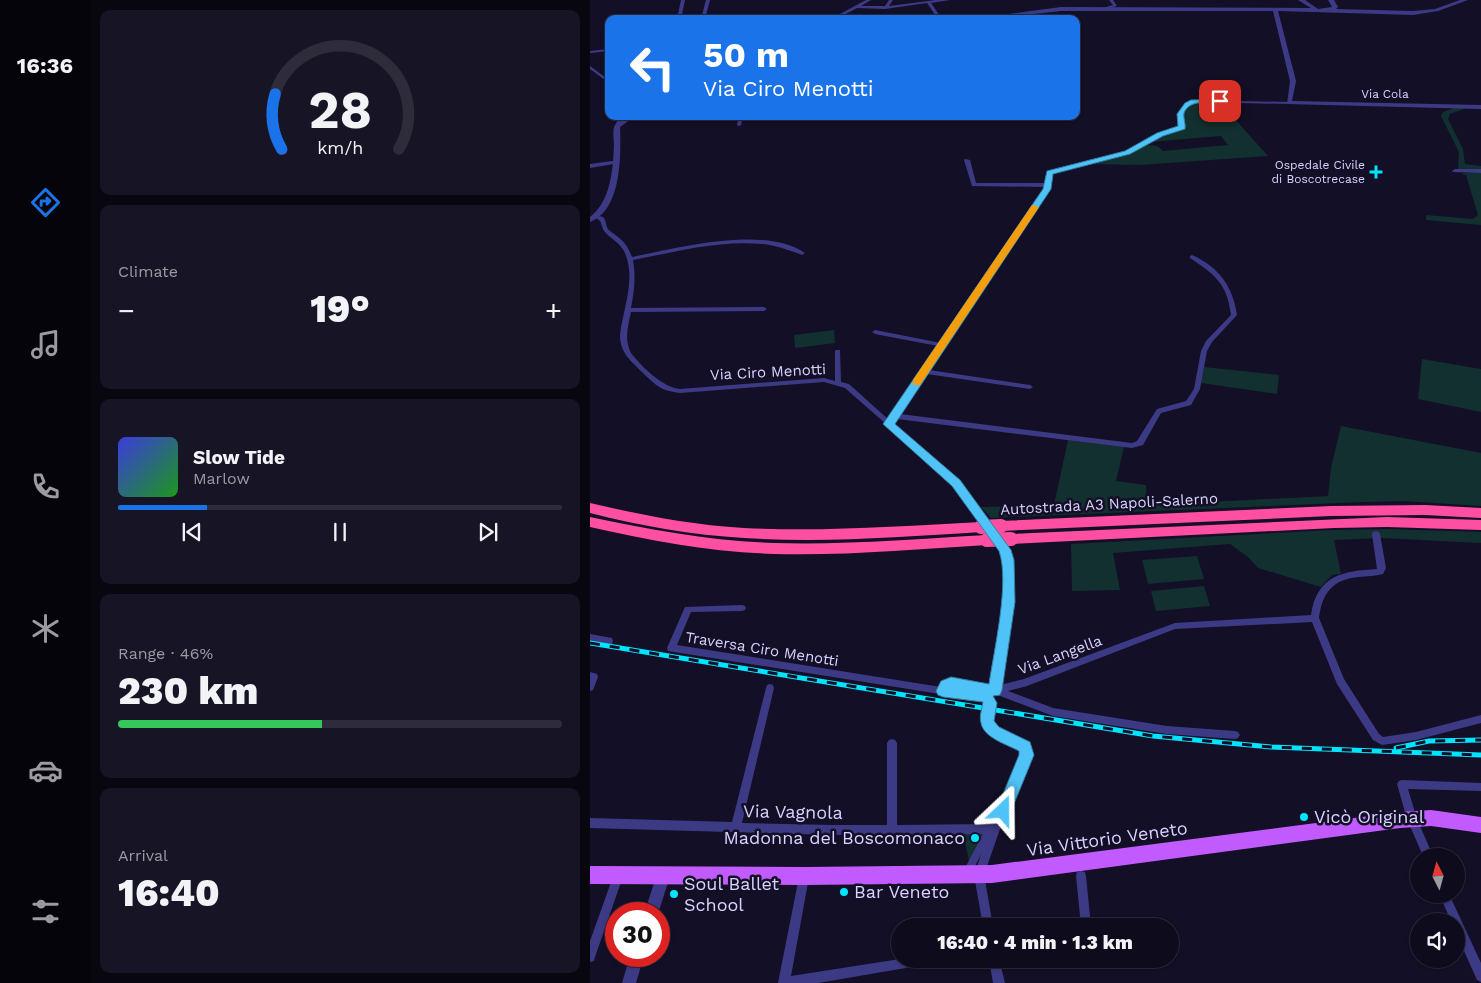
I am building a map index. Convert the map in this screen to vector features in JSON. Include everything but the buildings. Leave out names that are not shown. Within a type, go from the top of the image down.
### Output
[{"type":"highway","name":"Autostrada A3 Napoli-Salerno","points":[[590,508],[677,526],[744,533],[816,535],[984,534],[1011,539],[1334,523],[1387,522],[1481,525]]},
{"type":"highway","name":"Autostrada A3 Napoli-Salerno","points":[[590,522],[651,535],[745,547],[825,547],[984,534],[1001,526],[1357,510],[1425,510],[1481,513]]},
{"type":"main road","name":"Via Vittorio Veneto","points":[[590,875],[804,876],[974,871],[1412,819],[1430,818],[1481,825]]},
{"type":"street","points":[[681,15],[683,0]]},
{"type":"street","points":[[704,15],[708,0]]},
{"type":"street","points":[[837,15],[869,0]]},
{"type":"street","points":[[885,8],[891,0]]},
{"type":"street","points":[[854,7],[885,8],[948,0]]},
{"type":"street","points":[[1104,9],[1115,6],[1111,0]]},
{"type":"street","points":[[1304,0],[1316,9]]},
{"type":"street","points":[[1331,0],[1335,7],[1333,9]]},
{"type":"street","points":[[1005,15],[1044,10],[1104,9],[1333,9],[1413,13],[1436,10],[1465,0]]},
{"type":"street","points":[[929,1],[938,15]]},
{"type":"street","points":[[1275,9],[1390,12]]},
{"type":"street","points":[[889,424],[1047,189],[1049,173],[1128,153],[1160,134],[1182,128],[1180,114],[1193,101],[1289,103],[1292,81],[1275,9]]},
{"type":"street","points":[[590,52],[605,50]]},
{"type":"street","points":[[590,68],[605,79]]},
{"type":"street","name":"Via Cola","points":[[1289,103],[1481,107]]},
{"type":"street","name":"Via Ciro Menotti","points":[[594,219],[607,203],[618,155],[617,127],[623,120]]},
{"type":"street","points":[[739,125],[740,120]]},
{"type":"street","points":[[968,160],[974,185],[1047,185]]},
{"type":"street","points":[[590,166],[612,163]]},
{"type":"street","points":[[1455,171],[1481,171]]},
{"type":"street","name":"Via Ciro Menotti","points":[[594,219],[603,220],[606,230],[615,235],[626,247],[633,281],[623,333],[626,351],[656,381],[672,390],[824,380],[838,382],[847,386],[956,483],[1005,550],[1008,560],[1008,602],[995,690]]},
{"type":"street","points":[[630,259],[738,241],[785,246],[802,253]]},
{"type":"street","points":[[895,416],[1132,446],[1140,443],[1159,411],[1189,403],[1197,389],[1204,351],[1209,341],[1234,315],[1229,290],[1224,281],[1215,272],[1192,257]]},
{"type":"street","points":[[628,310],[764,309]]},
{"type":"street","points":[[875,332],[941,345]]},
{"type":"street","points":[[838,351],[838,382]]},
{"type":"street","points":[[924,371],[1030,386]]},
{"type":"street","points":[[1376,534],[1382,568],[1380,572],[1340,577],[1333,581],[1320,596],[1315,618],[1340,681],[1380,740],[1386,741],[1416,736],[1481,720]]},
{"type":"street","name":"Traversa Ciro Menotti","points":[[742,608],[688,609],[672,648],[943,691]]},
{"type":"street","name":"Via Langella","points":[[995,690],[1024,683],[1175,626],[1315,618]]},
{"type":"street","points":[[590,638],[609,641]]},
{"type":"street","points":[[590,676],[594,677],[590,687]]},
{"type":"street","points":[[986,918],[974,871],[1026,757],[1026,749],[1021,743],[994,732],[989,727],[987,721],[990,703],[987,697],[943,691],[946,685],[951,683],[995,690]]},
{"type":"street","points":[[736,828],[770,688]]},
{"type":"street","name":"Via Langella","points":[[995,690],[1052,712],[1168,730],[1235,735]]},
{"type":"street","points":[[892,743],[892,829]]},
{"type":"street","points":[[1425,848],[1412,819],[1402,784],[1481,787]]},
{"type":"street","name":"Via Vagnola","points":[[590,822],[736,828],[992,831]]},
{"type":"street","points":[[590,957],[615,885],[616,875]]},
{"type":"street","points":[[655,902],[663,876]]},
{"type":"street","points":[[804,876],[784,983],[891,966]]},
{"type":"street","points":[[1080,876],[1085,918]]},
{"type":"street","points":[[1448,903],[1481,976]]},
{"type":"street","points":[[629,983],[634,967]]},
{"type":"street","points":[[996,968],[999,983]]},
{"type":"green space","points":[[1222,102],[1268,156],[1140,165],[1091,164],[1130,153],[1147,145],[1157,146],[1163,151],[1228,145],[1221,136],[1150,142],[1161,135],[1183,128],[1183,112],[1190,104]]},
{"type":"green space","points":[[1457,107],[1466,108],[1450,114],[1448,119],[1463,149],[1465,164],[1481,166],[1481,170],[1458,169],[1459,152],[1441,116],[1443,112]]},
{"type":"green space","points":[[1481,173],[1481,225],[1426,220],[1426,215],[1473,219],[1478,215],[1466,175],[1461,174]]},
{"type":"green space","points":[[834,330],[835,343],[795,348],[794,335]]},
{"type":"green space","points":[[1422,359],[1481,369],[1481,412],[1418,399]]},
{"type":"green space","points":[[1204,367],[1279,375],[1277,394],[1201,383]]},
{"type":"green space","points":[[1341,426],[1481,453],[1481,506],[1404,501],[991,518],[981,507],[1054,505],[1068,440],[1124,447],[1116,481],[1146,485],[1147,505],[1328,496],[1331,468]]},
{"type":"green space","points":[[1387,529],[1481,532],[1481,543],[1382,538],[1334,540],[1341,574],[1332,575],[1321,587],[1258,568],[1248,557],[1230,544],[1113,553],[1120,590],[1072,591],[1071,544],[1332,530]]},
{"type":"green space","points":[[1197,556],[1204,579],[1148,584],[1142,560]]},
{"type":"green space","points":[[1204,586],[1210,606],[1156,611],[1151,591]]},
{"type":"green space","points":[[963,831],[988,833],[970,867]]},
{"type":"railway","points":[[590,643],[1153,736],[1271,747],[1481,755]]},
{"type":"railway","points":[[1396,748],[1429,741],[1481,740]]},
{"type":"slow traffic","points":[[917,383],[1035,207]]},
{"type":"place","name":"Ospedale Civile di Boscotrecase","points":[[1376,172]]},
{"type":"place","name":"Vicò Original","points":[[1304,817]]},
{"type":"place","name":"Madonna del Boscomonaco","points":[[975,838]]},
{"type":"place","name":"Bar Veneto","points":[[844,892]]},
{"type":"place","name":"Soul Ballet School","points":[[674,894]]},
{"type":"route","points":[[1003,811],[1027,755],[1026,749],[1021,743],[994,732],[989,727],[987,721],[990,700],[987,697],[943,691],[944,686],[951,683],[995,690],[1008,602],[1010,580],[1008,560],[1005,550],[956,483],[889,424],[1047,189],[1049,173],[1128,153],[1160,134],[1182,128],[1180,114],[1193,101],[1220,101]]}]
